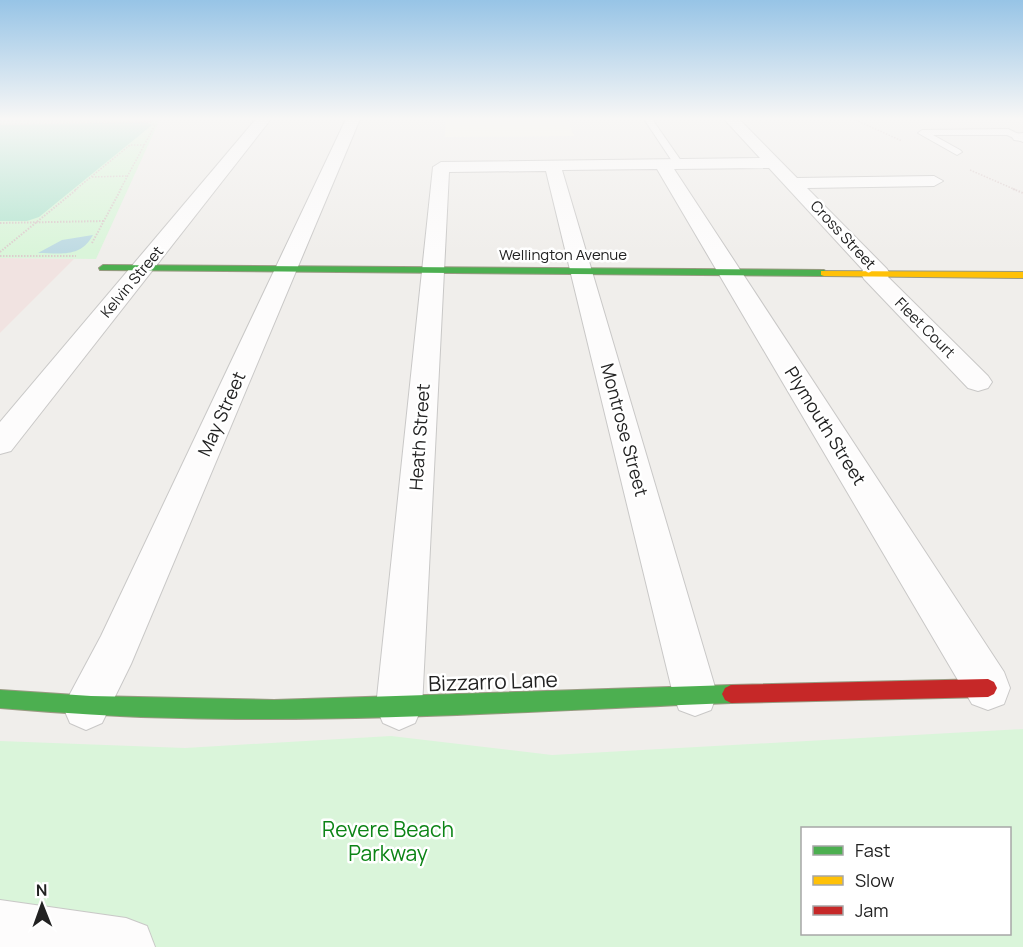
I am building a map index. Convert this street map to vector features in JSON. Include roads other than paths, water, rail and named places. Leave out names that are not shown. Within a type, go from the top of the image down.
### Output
[{"type":"street","name":"Kelvin Street","points":[[0,443],[228,163]]},
{"type":"street","name":"May Street","points":[[86,707],[121,639],[333,163]]},
{"type":"street","points":[[553,167],[764,163]]},
{"type":"street","name":"Cross Street","points":[[774,163],[876,274]]},
{"type":"street","name":"Plymouth Street","points":[[671,165],[730,273],[988,688]]},
{"type":"street","name":"Heath Street","points":[[399,707],[441,167],[553,167]]},
{"type":"street","name":"Montrose Street","points":[[553,167],[695,694]]},
{"type":"street","points":[[794,183],[934,181]]},
{"type":"street","name":"Wellington Avenue","points":[[103,268],[1023,275]]},
{"type":"street","name":"Fleet Court","points":[[876,274],[978,382]]},
{"type":"street","name":"Bizzarro Lane","points":[[0,699],[86,707],[249,712],[695,694],[988,688]]},
{"type":"street","points":[[0,929],[126,947]]},
{"type":"water","points":[[93,235],[82,248],[70,253],[38,253],[62,240]]},
{"type":"park label","name":"Revere Beach Parkway","points":[[388,842]]}]
